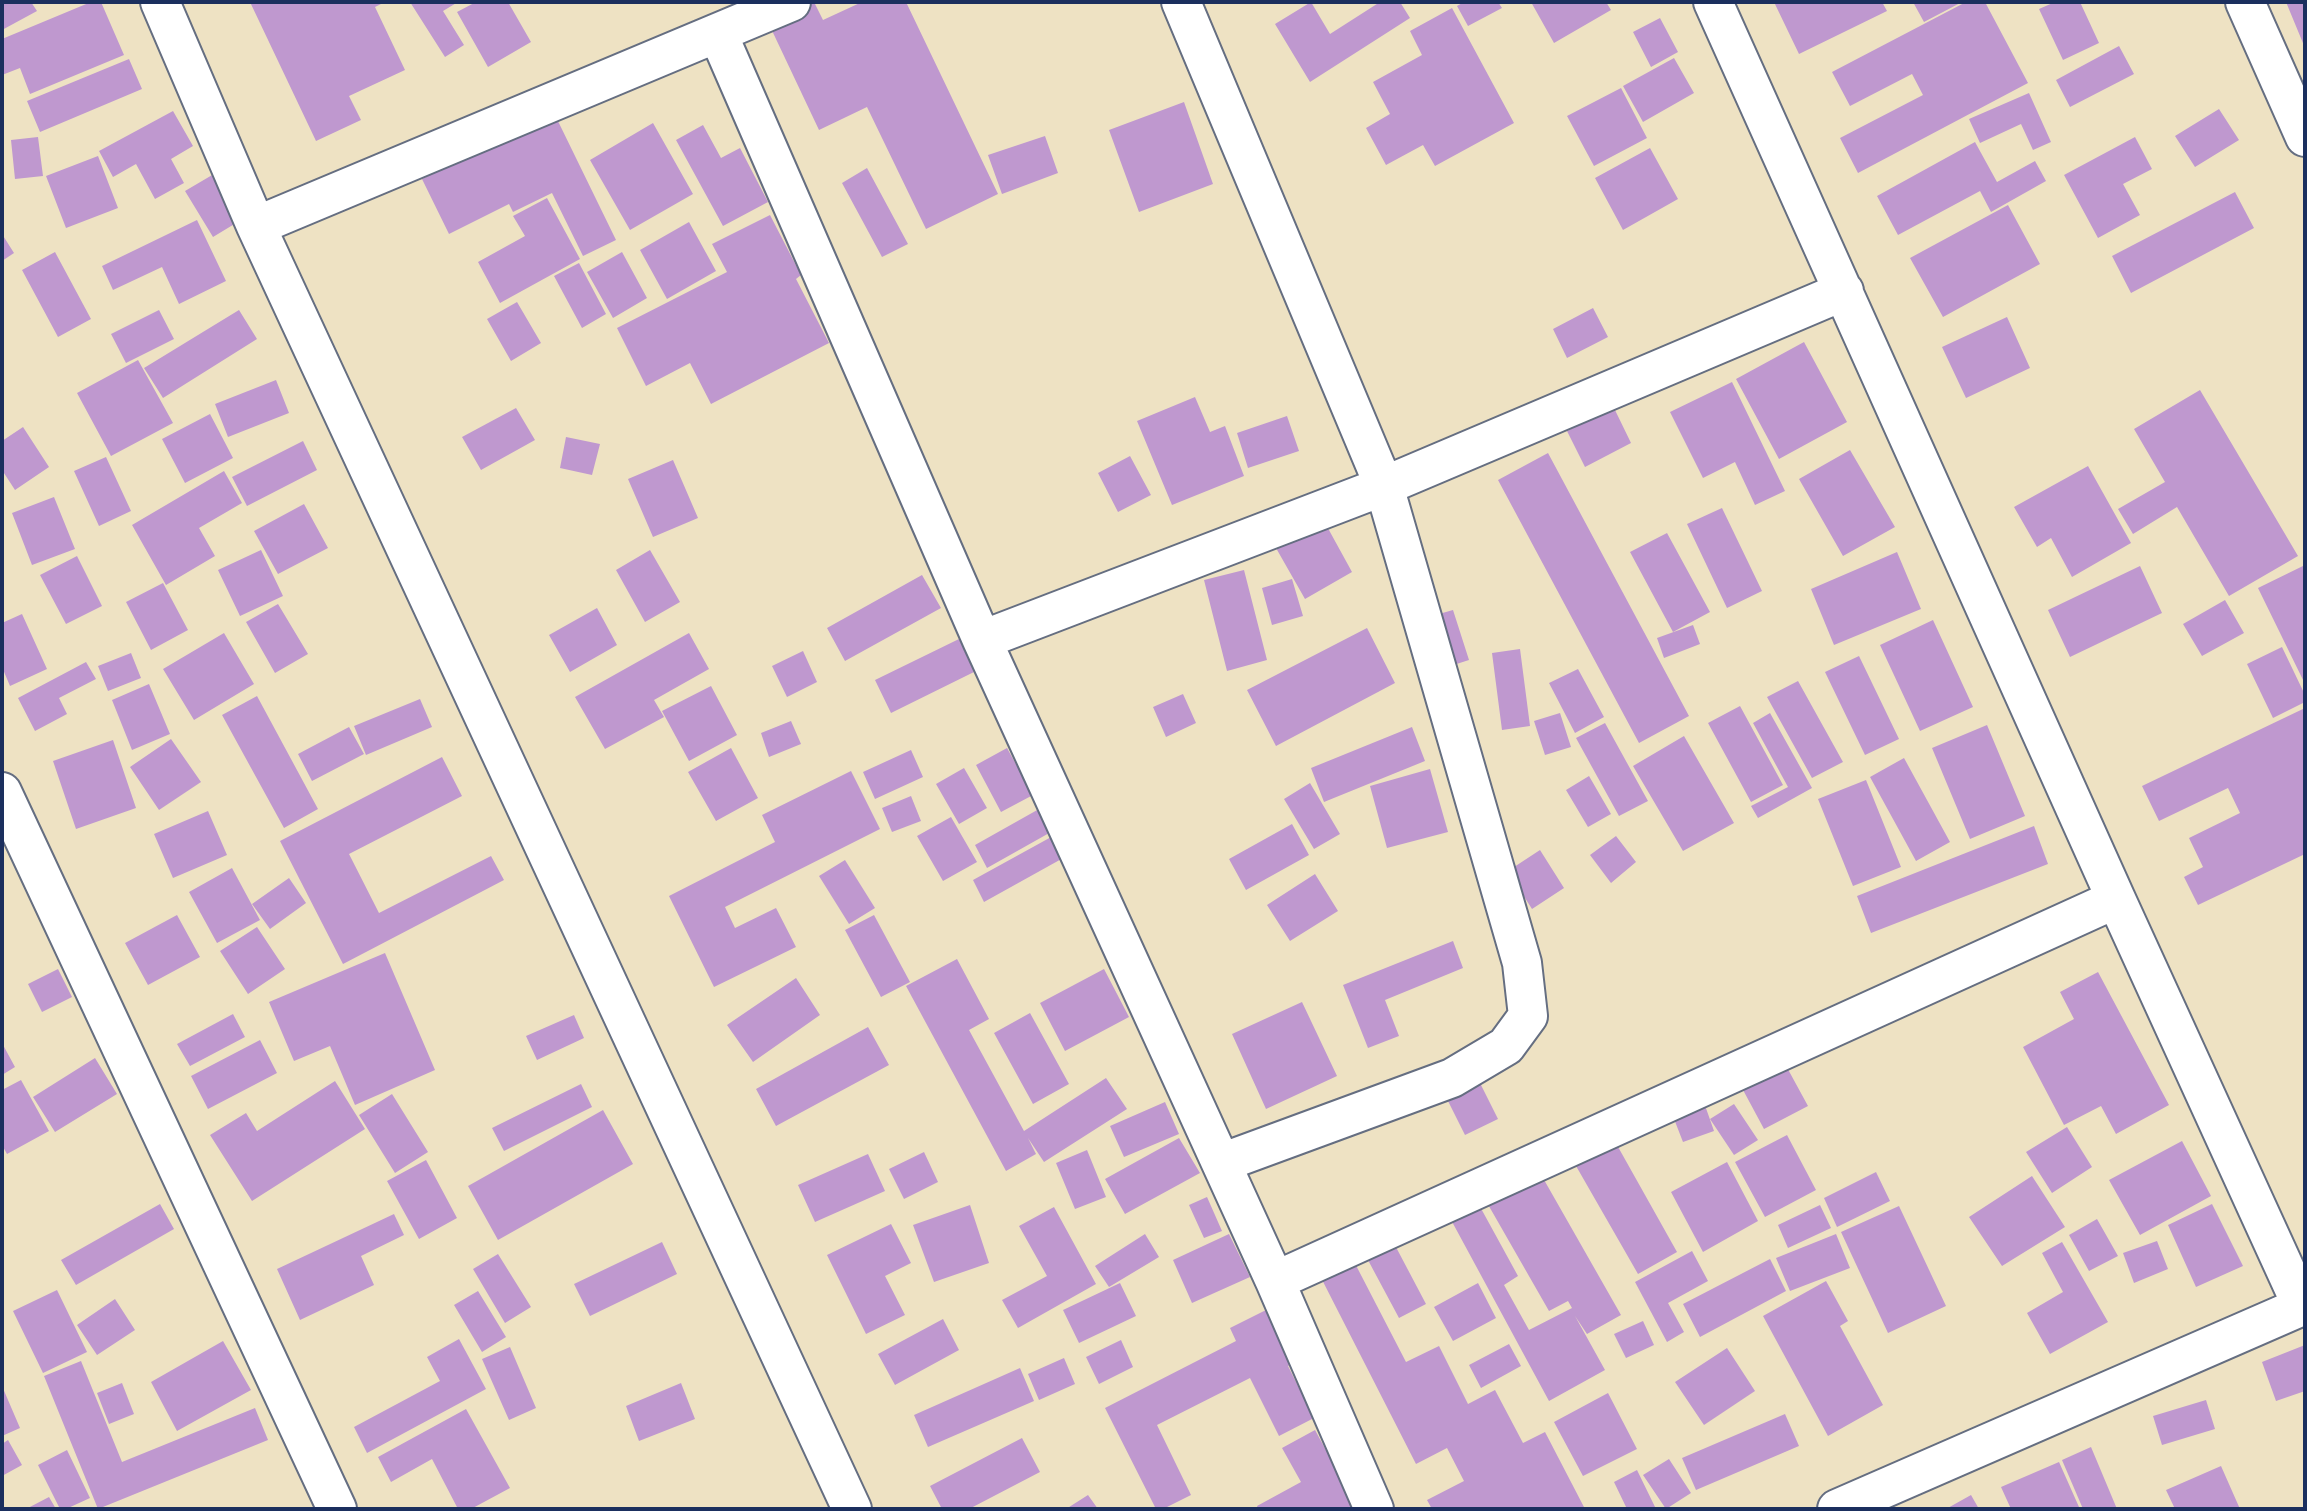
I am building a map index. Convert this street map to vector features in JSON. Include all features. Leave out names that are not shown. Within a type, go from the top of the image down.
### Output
[{"type":"street","points":[[160,2],[256,226],[852,1509]]},
{"type":"street","points":[[256,226],[791,2]]},
{"type":"street","points":[[1181,2],[1384,486],[1522,963],[1528,1016],[1506,1046],[1452,1079],[1221,1163]]},
{"type":"street","points":[[1713,2],[2116,899],[2304,1305],[1837,1509]]},
{"type":"street","points":[[2245,2],[2305,137]]},
{"type":"street","points":[[718,34],[982,640],[1275,1281],[1374,1509]]},
{"type":"street","points":[[982,640],[1384,486],[1844,291]]},
{"type":"street","points":[[4,805],[337,1509]]},
{"type":"street","points":[[1275,1281],[2116,899]]},
{"type":"building","points":[[2,2],[31,2],[37,11],[2,30]]},
{"type":"building","points":[[91,2],[101,2],[124,55],[30,94],[20,68],[2,75],[2,39]]},
{"type":"building","points":[[250,2],[385,2],[375,7],[405,70],[349,96],[361,120],[316,141]]},
{"type":"building","points":[[410,2],[458,2],[443,11],[464,45],[445,57]]},
{"type":"building","points":[[476,2],[508,2],[531,42],[488,67],[457,12]]},
{"type":"building","points":[[807,2],[814,2],[823,20],[862,2],[906,2],[998,194],[926,229],[867,107],[819,130],[767,20]]},
{"type":"building","points":[[1311,2],[1330,34],[1380,2],[1400,2],[1410,18],[1310,82],[1275,24]]},
{"type":"building","points":[[1464,2],[1498,2],[1502,8],[1468,26],[1457,6]]},
{"type":"building","points":[[1531,2],[1606,2],[1611,10],[1554,43]]},
{"type":"building","points":[[1774,2],[1882,2],[1887,11],[1799,54]]},
{"type":"building","points":[[1913,2],[1962,2],[1924,22]]},
{"type":"building","points":[[1966,2],[1985,2],[2028,83],[1858,173],[1840,138],[1923,95],[1912,74],[1850,106],[1832,72]]},
{"type":"building","points":[[2055,2],[2080,2],[2099,43],[2063,60],[2039,9]]},
{"type":"building","points":[[2286,2],[2305,2],[2305,48]]},
{"type":"building","points":[[1452,8],[1514,123],[1435,166],[1423,145],[1386,165],[1366,128],[1390,114],[1373,82],[1422,55],[1410,31]]},
{"type":"building","points":[[1660,18],[1678,52],[1651,67],[1633,32]]},
{"type":"building","points":[[2119,46],[2134,74],[2070,107],[2056,80]]},
{"type":"building","points":[[1674,58],[1694,93],[1643,122],[1623,86]]},
{"type":"building","points":[[129,59],[142,89],[40,132],[27,101]]},
{"type":"building","points":[[1621,88],[1647,138],[1594,166],[1567,116]]},
{"type":"building","points":[[2029,93],[2051,142],[2033,150],[2021,124],[1980,143],[1969,119]]},
{"type":"building","points":[[1184,102],[1213,184],[1139,212],[1109,130]]},
{"type":"building","points":[[2219,109],[2239,140],[2195,167],[2175,136]]},
{"type":"building","points":[[173,111],[193,146],[171,159],[184,183],[155,199],[136,164],[113,177],[99,151]]},
{"type":"building","points":[[555,115],[616,240],[583,256],[552,193],[513,212],[509,204],[449,234],[422,179]]},
{"type":"building","points":[[653,123],[693,194],[630,230],[590,160]]},
{"type":"building","points":[[703,125],[721,158],[740,148],[768,202],[723,226],[676,140]]},
{"type":"building","points":[[1045,136],[1058,173],[1002,194],[988,155]]},
{"type":"building","points":[[38,137],[43,176],[15,179],[11,140]]},
{"type":"building","points":[[2135,137],[2152,169],[2123,184],[2140,215],[2098,238],[2064,175]]},
{"type":"building","points":[[1975,142],[1997,182],[2035,161],[2046,181],[1991,212],[1980,191],[1898,235],[1877,196]]},
{"type":"building","points":[[1650,148],[1678,199],[1623,230],[1595,178]]},
{"type":"building","points":[[98,156],[118,208],[66,228],[46,176]]},
{"type":"building","points":[[867,168],[908,244],[882,257],[842,183]]},
{"type":"building","points":[[219,171],[246,217],[213,237],[185,191]]},
{"type":"building","points":[[2235,192],[2254,228],[2131,293],[2112,256]]},
{"type":"building","points":[[547,198],[580,259],[500,303],[478,262],[525,236],[513,216]]},
{"type":"building","points":[[2008,205],[2040,264],[1943,317],[1910,258]]},
{"type":"building","points":[[770,215],[801,275],[796,279],[829,343],[711,404],[690,363],[646,386],[617,328],[727,272],[712,244]]},
{"type":"building","points":[[197,220],[226,281],[179,304],[162,267],[113,290],[102,266]]},
{"type":"building","points":[[689,222],[716,271],[667,299],[640,250]]},
{"type":"building","points":[[2,234],[14,253],[2,261]]},
{"type":"building","points":[[55,252],[91,319],[58,337],[22,270]]},
{"type":"building","points":[[622,252],[647,298],[613,318],[587,272]]},
{"type":"building","points":[[579,263],[606,314],[582,328],[554,276]]},
{"type":"building","points":[[517,302],[541,343],[511,361],[487,319]]},
{"type":"building","points":[[1593,308],[1608,337],[1567,358],[1553,329]]},
{"type":"building","points":[[159,310],[174,339],[126,363],[111,334]]},
{"type":"building","points":[[239,310],[257,339],[163,398],[144,368]]},
{"type":"building","points":[[2007,317],[2030,368],[1966,398],[1942,347]]},
{"type":"building","points":[[1804,342],[1847,422],[1779,459],[1736,379]]},
{"type":"building","points":[[138,360],[173,423],[111,456],[77,393]]},
{"type":"building","points":[[276,380],[289,413],[228,437],[215,404]]},
{"type":"building","points":[[1732,382],[1785,491],[1755,505],[1735,462],[1703,478],[1670,412]]},
{"type":"building","points":[[2200,390],[2298,556],[2229,596],[2177,507],[2133,534],[2118,509],[2165,482],[2134,429]]},
{"type":"building","points":[[1195,397],[1210,432],[1225,426],[1244,476],[1172,505],[1137,421]]},
{"type":"building","points":[[516,408],[535,440],[481,470],[462,437]]},
{"type":"building","points":[[1614,408],[1631,443],[1585,467],[1567,431]]},
{"type":"building","points":[[210,414],[233,458],[185,483],[162,439]]},
{"type":"building","points":[[1287,416],[1299,451],[1248,468],[1237,433]]},
{"type":"building","points":[[23,427],[49,467],[15,490],[2,470],[2,441]]},
{"type":"building","points":[[566,437],[600,444],[592,475],[560,468]]},
{"type":"building","points":[[303,441],[317,470],[247,506],[232,477]]},
{"type":"building","points":[[1850,450],[1895,527],[1843,556],[1799,479]]},
{"type":"building","points":[[1548,453],[1689,716],[1639,743],[1498,480]]},
{"type":"building","points":[[1130,456],[1151,495],[1118,512],[1098,473]]},
{"type":"building","points":[[106,457],[131,511],[99,526],[74,471]]},
{"type":"building","points":[[673,460],[698,518],[653,537],[628,479]]},
{"type":"building","points":[[2088,466],[2131,543],[2072,577],[2051,538],[2037,547],[2014,507]]},
{"type":"building","points":[[224,471],[242,503],[199,528],[215,556],[166,585],[132,525]]},
{"type":"building","points":[[54,497],[75,549],[32,565],[12,513]]},
{"type":"building","points":[[304,504],[328,548],[278,574],[254,531]]},
{"type":"building","points":[[1722,508],[1762,591],[1727,608],[1687,524]]},
{"type":"building","points":[[1324,521],[1352,572],[1305,599],[1276,548]]},
{"type":"building","points":[[1667,533],[1710,612],[1673,632],[1630,552]]},
{"type":"building","points":[[261,550],[283,596],[240,616],[218,570]]},
{"type":"building","points":[[650,550],[680,602],[645,622],[616,570]]},
{"type":"building","points":[[1897,552],[1921,609],[1834,645],[1811,589]]},
{"type":"building","points":[[77,556],[102,606],[66,624],[40,575]]},
{"type":"building","points":[[2305,565],[2305,684],[2258,588]]},
{"type":"building","points":[[2140,566],[2162,613],[2070,657],[2048,610]]},
{"type":"building","points":[[1244,570],[1267,660],[1227,671],[1204,580]]},
{"type":"building","points":[[922,575],[941,608],[845,661],[827,628]]},
{"type":"building","points":[[1292,579],[1303,616],[1272,625],[1262,588]]},
{"type":"building","points":[[163,583],[188,630],[151,650],[126,602]]},
{"type":"building","points":[[2225,600],[2244,633],[2202,656],[2183,624]]},
{"type":"building","points":[[278,604],[308,654],[275,673],[246,622]]},
{"type":"building","points":[[597,608],[617,645],[570,672],[549,635]]},
{"type":"building","points":[[1453,610],[1469,660],[1441,669],[1425,618]]},
{"type":"building","points":[[22,614],[47,669],[10,686],[2,667],[2,623]]},
{"type":"building","points":[[1933,620],[1973,707],[1920,731],[1880,645]]},
{"type":"building","points":[[1693,625],[1700,644],[1664,658],[1657,638]]},
{"type":"building","points":[[1367,628],[1395,683],[1276,746],[1247,690]]},
{"type":"building","points":[[224,633],[254,684],[194,720],[163,669]]},
{"type":"building","points":[[689,633],[709,669],[654,700],[664,717],[605,749],[575,697]]},
{"type":"building","points":[[959,639],[974,672],[891,713],[875,680]]},
{"type":"building","points":[[2282,647],[2305,695],[2305,702],[2273,718],[2247,664]]},
{"type":"building","points":[[1520,649],[1530,726],[1502,730],[1492,653]]},
{"type":"building","points":[[803,651],[817,682],[787,697],[772,666]]},
{"type":"building","points":[[131,653],[141,678],[108,691],[98,666]]},
{"type":"building","points":[[1859,656],[1899,739],[1865,755],[1825,672]]},
{"type":"building","points":[[86,662],[96,679],[59,698],[67,714],[35,731],[18,698]]},
{"type":"building","points":[[1578,669],[1604,717],[1575,733],[1549,683]]},
{"type":"building","points":[[1798,681],[1843,762],[1812,778],[1767,697]]},
{"type":"building","points":[[149,684],[170,734],[132,750],[112,700]]},
{"type":"building","points":[[711,686],[737,735],[689,761],[662,711]]},
{"type":"building","points":[[1183,694],[1196,723],[1166,737],[1153,707]]},
{"type":"building","points":[[257,696],[318,809],[284,828],[222,715]]},
{"type":"building","points":[[420,699],[432,727],[366,755],[354,726]]},
{"type":"building","points":[[1740,706],[1783,785],[1751,802],[1708,723]]},
{"type":"building","points":[[2305,708],[2305,854],[2198,905],[2184,877],[2203,867],[2189,838],[2240,813],[2228,788],[2159,821],[2142,786]]},
{"type":"building","points":[[1560,713],[1571,747],[1545,755],[1534,721]]},
{"type":"building","points":[[1770,713],[1812,788],[1758,818],[1751,806],[1788,787],[1753,723]]},
{"type":"building","points":[[791,721],[801,744],[769,757],[761,733]]},
{"type":"building","points":[[1605,723],[1648,801],[1619,816],[1576,738]]},
{"type":"building","points":[[1987,725],[2025,816],[1970,839],[1932,748]]},
{"type":"building","points":[[349,727],[364,754],[312,781],[298,754]]},
{"type":"building","points":[[1412,727],[1425,761],[1324,802],[1311,768]]},
{"type":"building","points":[[1684,736],[1734,823],[1683,851],[1633,766]]},
{"type":"building","points":[[171,739],[201,782],[159,810],[130,767]]},
{"type":"building","points":[[113,740],[136,808],[76,829],[53,761]]},
{"type":"building","points":[[731,748],[758,798],[716,821],[688,772]]},
{"type":"building","points":[[1007,748],[1033,795],[1001,812],[976,765]]},
{"type":"building","points":[[911,750],[923,777],[875,799],[863,772]]},
{"type":"building","points":[[442,757],[462,796],[349,854],[379,913],[491,856],[504,880],[343,964],[280,841]]},
{"type":"building","points":[[1904,758],[1950,842],[1916,861],[1870,777]]},
{"type":"building","points":[[964,768],[987,808],[959,824],[936,784]]},
{"type":"building","points":[[1430,769],[1448,832],[1387,848],[1370,786]]},
{"type":"building","points":[[851,771],[880,829],[725,907],[735,928],[776,908],[796,947],[714,987],[669,896],[775,842],[762,815]]},
{"type":"building","points":[[1589,776],[1611,814],[1588,827],[1566,790]]},
{"type":"building","points":[[1866,780],[1901,867],[1853,886],[1818,799]]},
{"type":"building","points":[[1310,783],[1340,834],[1314,849],[1284,799]]},
{"type":"building","points":[[911,796],[921,821],[892,832],[882,808]]},
{"type":"building","points":[[1039,809],[1051,832],[987,868],[975,845]]},
{"type":"building","points":[[208,811],[227,855],[173,878],[154,834]]},
{"type":"building","points":[[951,817],[977,862],[943,881],[917,836]]},
{"type":"building","points":[[1292,824],[1309,855],[1246,890],[1229,859]]},
{"type":"building","points":[[2034,826],[2048,864],[1871,933],[1857,896]]},
{"type":"building","points":[[1053,836],[1065,857],[984,902],[973,880]]},
{"type":"building","points":[[1616,836],[1636,862],[1611,883],[1590,855]]},
{"type":"building","points":[[1540,850],[1564,888],[1532,909],[1508,871]]},
{"type":"building","points":[[845,860],[875,908],[849,924],[819,876]]},
{"type":"building","points":[[232,868],[260,920],[217,943],[189,892]]},
{"type":"building","points":[[1315,874],[1338,911],[1290,941],[1267,905]]},
{"type":"building","points":[[289,878],[306,903],[270,929],[252,904]]},
{"type":"building","points":[[177,915],[200,957],[148,985],[125,943]]},
{"type":"building","points":[[874,915],[910,982],[881,997],[845,930]]},
{"type":"building","points":[[257,927],[285,969],[248,994],[220,951]]},
{"type":"building","points":[[1453,941],[1463,968],[1385,1000],[1399,1036],[1368,1048],[1343,985]]},
{"type":"building","points":[[385,953],[435,1070],[355,1105],[330,1046],[294,1061],[269,1002]]},
{"type":"building","points":[[957,959],[989,1019],[969,1030],[1024,1131],[1106,1078],[1127,1109],[1044,1162],[1028,1138],[1036,1154],[1006,1171],[906,986]]},
{"type":"building","points":[[58,969],[72,997],[42,1012],[28,984]]},
{"type":"building","points":[[1104,969],[1129,1017],[1065,1051],[1040,1003]]},
{"type":"building","points":[[2098,972],[2169,1105],[2116,1134],[2101,1106],[2064,1125],[2023,1047],[2074,1019],[2060,992]]},
{"type":"building","points":[[796,978],[820,1015],[753,1062],[727,1025]]},
{"type":"building","points":[[1302,1002],[1337,1076],[1266,1109],[1232,1034]]},
{"type":"building","points":[[1030,1013],[1069,1084],[1033,1104],[994,1033]]},
{"type":"building","points":[[233,1014],[245,1037],[190,1066],[177,1044]]},
{"type":"building","points":[[574,1015],[584,1038],[537,1060],[526,1036]]},
{"type":"building","points":[[868,1027],[889,1065],[776,1126],[756,1089]]},
{"type":"building","points":[[260,1040],[277,1073],[208,1109],[191,1076]]},
{"type":"building","points":[[2,1043],[15,1067],[2,1075]]},
{"type":"building","points":[[1778,1051],[1808,1106],[1764,1129],[1735,1075]]},
{"type":"building","points":[[95,1058],[117,1094],[55,1132],[33,1097]]},
{"type":"building","points":[[1477,1077],[1498,1119],[1465,1135],[1444,1093]]},
{"type":"building","points":[[21,1080],[49,1131],[7,1154],[2,1145],[2,1090]]},
{"type":"building","points":[[335,1081],[365,1129],[252,1201],[210,1135],[246,1113],[257,1131]]},
{"type":"building","points":[[581,1084],[592,1107],[504,1151],[492,1128]]},
{"type":"building","points":[[392,1094],[428,1152],[395,1173],[359,1115]]},
{"type":"building","points":[[1701,1094],[1714,1131],[1683,1142],[1669,1106]]},
{"type":"building","points":[[1165,1102],[1179,1134],[1124,1157],[1110,1126]]},
{"type":"building","points":[[1734,1104],[1758,1140],[1734,1155],[1710,1119]]},
{"type":"building","points":[[603,1110],[633,1164],[498,1240],[468,1186]]},
{"type":"building","points":[[2067,1127],[2092,1167],[2052,1193],[2026,1152]]},
{"type":"building","points":[[1608,1129],[1677,1252],[1638,1274],[1568,1152]]},
{"type":"building","points":[[1787,1135],[1816,1190],[1765,1217],[1735,1162]]},
{"type":"building","points":[[1179,1138],[1200,1173],[1125,1214],[1105,1179]]},
{"type":"building","points":[[2182,1141],[2211,1196],[2140,1235],[2109,1180]]},
{"type":"building","points":[[1087,1150],[1106,1197],[1075,1209],[1056,1163]]},
{"type":"building","points":[[924,1152],[938,1182],[904,1199],[889,1169]]},
{"type":"building","points":[[868,1154],[885,1191],[815,1222],[798,1185]]},
{"type":"building","points":[[426,1160],[457,1218],[419,1239],[387,1181]]},
{"type":"building","points":[[1727,1162],[1758,1221],[1703,1252],[1671,1192]]},
{"type":"building","points":[[1535,1164],[1621,1315],[1587,1334],[1575,1316],[1605,1370],[1549,1401],[1450,1218],[1478,1203],[1518,1276],[1504,1285],[1529,1330],[1572,1308],[1568,1301],[1549,1311],[1482,1194]]},
{"type":"building","points":[[1876,1172],[1890,1201],[1837,1227],[1824,1198]]},
{"type":"building","points":[[2032,1176],[2065,1227],[2002,1266],[1969,1217]]},
{"type":"building","points":[[1207,1197],[1222,1231],[1204,1238],[1189,1205]]},
{"type":"building","points":[[160,1204],[174,1229],[76,1285],[61,1260]]},
{"type":"building","points":[[2212,1204],[2243,1266],[2196,1287],[2168,1225]]},
{"type":"building","points":[[970,1205],[989,1263],[934,1282],[913,1225]]},
{"type":"building","points":[[1820,1205],[1831,1228],[1788,1248],[1778,1225]]},
{"type":"building","points":[[1899,1206],[1946,1306],[1888,1333],[1841,1232]]},
{"type":"building","points":[[1054,1207],[1096,1284],[1018,1328],[1002,1300],[1047,1276],[1019,1226]]},
{"type":"building","points":[[394,1214],[404,1235],[361,1256],[374,1285],[300,1320],[277,1269]]},
{"type":"building","points":[[2097,1219],[2118,1256],[2089,1271],[2069,1235]]},
{"type":"building","points":[[891,1224],[911,1263],[885,1276],[905,1315],[866,1334],[827,1255]]},
{"type":"building","points":[[1388,1232],[1426,1304],[1399,1318],[1361,1247]]},
{"type":"building","points":[[1145,1234],[1159,1257],[1109,1287],[1095,1266]]},
{"type":"building","points":[[1229,1234],[1250,1277],[1192,1303],[1173,1260]]},
{"type":"building","points":[[1836,1234],[1850,1268],[1790,1291],[1776,1258]]},
{"type":"building","points":[[2157,1241],[2168,1269],[2134,1283],[2123,1253]]},
{"type":"building","points":[[662,1242],[677,1274],[590,1316],[574,1284]]},
{"type":"building","points":[[2062,1242],[2108,1322],[2050,1354],[2027,1313],[2063,1292],[2042,1253]]},
{"type":"building","points":[[1347,1248],[1406,1362],[1439,1346],[1468,1404],[1495,1390],[1523,1443],[1545,1432],[1585,1509],[1432,1509],[1427,1500],[1464,1481],[1447,1448],[1416,1464],[1314,1264]]},
{"type":"building","points":[[1692,1251],[1708,1281],[1668,1303],[1684,1332],[1667,1342],[1635,1282]]},
{"type":"building","points":[[498,1254],[531,1307],[505,1323],[473,1269]]},
{"type":"building","points":[[1770,1259],[1786,1291],[1700,1337],[1683,1304]]},
{"type":"building","points":[[1826,1281],[1848,1321],[1840,1326],[1883,1405],[1828,1436],[1763,1316]]},
{"type":"building","points":[[1120,1283],[1136,1316],[1079,1343],[1063,1310]]},
{"type":"building","points":[[1478,1283],[1496,1318],[1453,1341],[1434,1307]]},
{"type":"building","points":[[57,1290],[87,1352],[43,1373],[13,1311]]},
{"type":"building","points":[[478,1291],[506,1337],[482,1352],[454,1305]]},
{"type":"building","points":[[115,1299],[135,1330],[97,1355],[77,1325]]},
{"type":"building","points":[[1280,1303],[1308,1356],[1288,1366],[1314,1418],[1279,1436],[1250,1378],[1157,1425],[1191,1495],[1163,1509],[1156,1509],[1105,1408],[1236,1341],[1230,1328]]},
{"type":"building","points":[[943,1319],[959,1350],[895,1385],[878,1354]]},
{"type":"building","points":[[1643,1321],[1654,1345],[1626,1358],[1614,1334]]},
{"type":"building","points":[[459,1339],[486,1389],[367,1453],[354,1427],[440,1381],[427,1357]]},
{"type":"building","points":[[1121,1340],[1133,1367],[1099,1384],[1086,1357]]},
{"type":"building","points":[[223,1341],[251,1390],[177,1431],[151,1382]]},
{"type":"building","points":[[1509,1344],[1521,1366],[1481,1388],[1469,1365]]},
{"type":"building","points":[[2305,1345],[2305,1391],[2276,1401],[2262,1362]]},
{"type":"building","points":[[510,1347],[536,1408],[509,1420],[482,1359]]},
{"type":"building","points":[[1727,1348],[1755,1391],[1704,1425],[1675,1382]]},
{"type":"building","points":[[1064,1358],[1075,1384],[1039,1400],[1028,1374]]},
{"type":"building","points":[[81,1361],[122,1462],[255,1408],[268,1440],[98,1509],[44,1376]]},
{"type":"building","points":[[1020,1368],[1034,1401],[928,1447],[914,1415]]},
{"type":"building","points":[[122,1383],[134,1414],[109,1424],[97,1393]]},
{"type":"building","points":[[681,1383],[695,1419],[639,1441],[626,1406]]},
{"type":"building","points":[[2,1386],[20,1428],[2,1436]]},
{"type":"building","points":[[1608,1393],[1637,1449],[1583,1476],[1554,1422]]},
{"type":"building","points":[[2206,1400],[2215,1429],[2162,1445],[2153,1416]]},
{"type":"building","points":[[466,1409],[510,1488],[471,1509],[458,1509],[432,1459],[391,1482],[378,1457]]},
{"type":"building","points":[[1785,1414],[1799,1446],[1696,1490],[1682,1458]]},
{"type":"building","points":[[1315,1430],[1358,1509],[1258,1509],[1257,1506],[1301,1482],[1282,1448]]},
{"type":"building","points":[[1022,1438],[1040,1472],[969,1509],[942,1509],[930,1486]]},
{"type":"building","points":[[8,1440],[22,1465],[2,1476],[2,1444]]},
{"type":"building","points":[[2091,1447],[2117,1509],[2083,1509],[2062,1460]]},
{"type":"building","points":[[67,1450],[90,1498],[60,1509],[38,1465]]},
{"type":"building","points":[[1669,1459],[1691,1493],[1666,1509],[1643,1475]]},
{"type":"building","points":[[2059,1462],[2079,1507],[2011,1509],[2001,1487]]},
{"type":"building","points":[[2221,1466],[2240,1509],[2175,1509],[2166,1490]]},
{"type":"building","points":[[1637,1470],[1656,1509],[1627,1509],[1614,1482]]},
{"type":"building","points":[[1088,1495],[1098,1509],[1066,1509]]},
{"type":"building","points":[[1971,1495],[1979,1509],[1946,1509]]},
{"type":"building","points":[[49,1497],[56,1509],[26,1509]]}]
